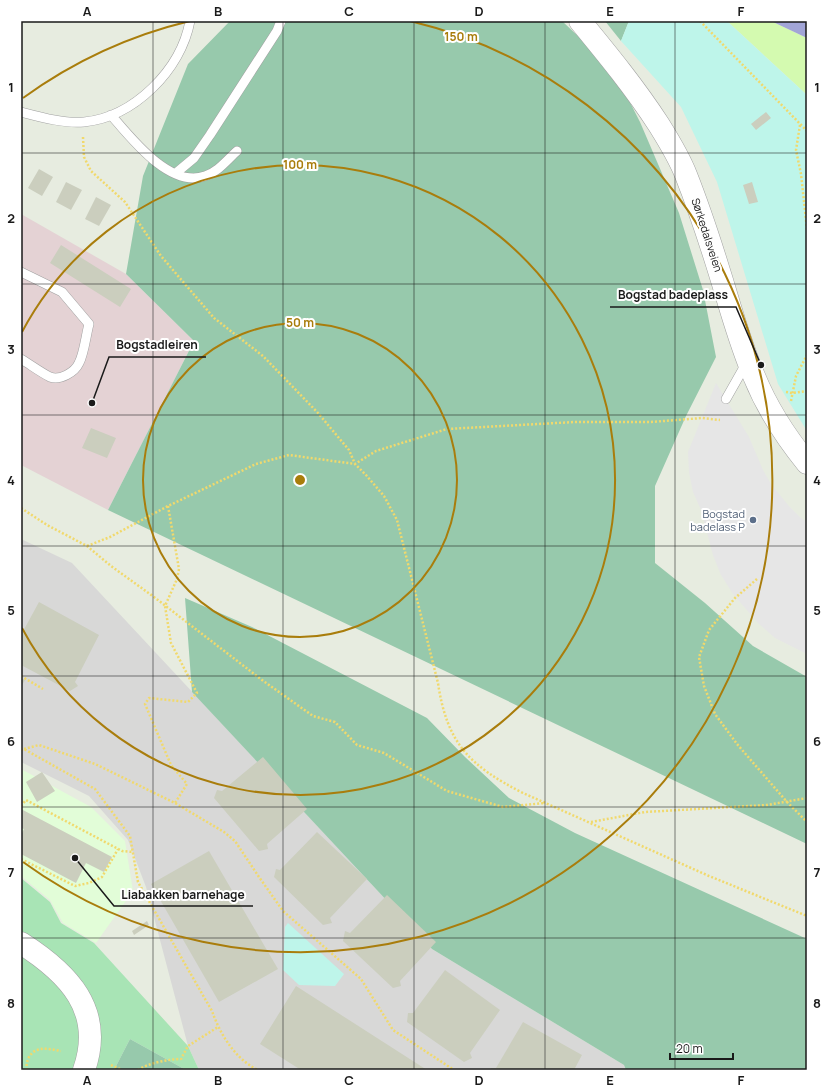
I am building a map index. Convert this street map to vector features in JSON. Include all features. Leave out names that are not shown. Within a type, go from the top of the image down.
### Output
[{"type":"street","name":"Sørkedalsveien","points":[[580,21],[616,63],[638,93],[669,141],[686,173],[699,209],[741,345],[760,389],[777,421],[792,445],[807,463]]},
{"type":"street","points":[[21,943],[56,968],[68,980],[83,1004],[88,1018],[90,1032],[90,1046],[84,1070]]},
{"type":"lane","points":[[21,112],[52,120],[83,123],[111,116],[141,97],[163,77],[179,53],[190,21]]},
{"type":"lane","points":[[176,173],[194,158],[210,135],[277,31],[281,21]]},
{"type":"lane","points":[[111,116],[153,161],[176,173],[190,178],[204,176],[215,171],[237,151]]},
{"type":"lane","points":[[21,272],[62,292],[89,324],[79,364],[63,377],[50,377],[21,359]]},
{"type":"lane","points":[[726,399],[748,361]]},
{"type":"path","points":[[700,21],[807,131]]},
{"type":"path","points":[[83,123],[84,157],[91,171],[125,202],[161,256],[214,318],[263,356],[292,385],[349,450],[355,464],[384,496],[397,520],[438,683],[446,721],[453,735],[466,753],[486,772],[501,782],[709,876],[807,916]]},
{"type":"path","points":[[800,124],[796,150],[807,229]]},
{"type":"path","points":[[790,407],[796,376],[807,355]]},
{"type":"path","points":[[87,546],[110,537],[168,506],[256,464],[289,455],[355,464],[376,451],[447,429],[575,422],[651,422],[702,418],[720,420]]},
{"type":"path","points":[[168,506],[179,569],[177,579],[165,606],[171,643],[196,693],[188,702],[148,698],[145,704],[171,765],[187,784],[175,803]]},
{"type":"path","points":[[21,508],[47,525],[87,546],[111,566],[312,716],[335,722],[357,745],[384,753],[447,791],[502,807],[546,802]]},
{"type":"path","points":[[757,579],[735,598],[709,630],[699,657],[704,686],[715,714],[737,744],[787,802],[807,822]]},
{"type":"path","points":[[21,676],[43,689]]},
{"type":"path","points":[[23,749],[39,745],[95,764],[175,803],[224,832],[235,841],[283,911],[361,979],[393,1030],[454,1070]]},
{"type":"path","points":[[23,749],[95,788],[130,836],[138,882],[212,1011],[218,1027],[238,1056],[258,1070]]},
{"type":"path","points":[[591,822],[644,812],[768,805],[807,798]]},
{"type":"path","points":[[21,806],[26,800],[118,849],[133,852]]},
{"type":"path","points":[[21,859],[75,886],[88,883],[102,877],[118,849]]},
{"type":"path","points":[[138,1070],[172,1059],[181,1059],[188,1046],[218,1027]]},
{"type":"path","points":[[27,1070],[26,1066],[28,1059],[36,1050],[42,1049],[61,1051]]},
{"type":"path","points":[[111,1065],[122,1070]]},
{"type":"shaded area","points":[[230,21],[562,21],[613,69],[640,122],[679,213],[703,290],[716,357],[686,416],[655,486],[655,563],[705,603],[753,646],[807,677],[807,844],[108,510],[194,341],[126,274],[143,176],[188,64]]},
{"type":"shaded area","points":[[605,21],[629,21],[621,41]]},
{"type":"shaded area","points":[[629,21],[727,21],[807,95],[807,431],[778,384],[717,182],[681,107],[621,41]]},
{"type":"shaded area","points":[[771,21],[807,21],[807,38]]},
{"type":"shaded area","points":[[21,214],[126,274],[194,341],[108,510],[21,465]]},
{"type":"shaded area","name":"Bogstad badelass P","points":[[716,383],[749,437],[763,470],[771,484],[788,505],[807,522],[807,654],[775,638],[758,623],[733,594],[721,575],[713,555],[701,510],[693,492],[689,472],[688,452]]},
{"type":"shaded area","points":[[21,539],[72,563],[432,949],[624,1065],[626,1070],[199,1070],[188,1046],[146,887],[128,840],[89,796],[21,762]]},
{"type":"shaded area","points":[[185,598],[252,627],[427,718],[465,757],[509,798],[575,833],[807,939],[807,1070],[626,1070],[624,1065],[432,949],[192,692]]},
{"type":"shaded area","points":[[21,769],[91,807],[125,841],[133,891],[96,943],[63,923],[50,900],[21,876]]},
{"type":"shaded area","points":[[21,878],[50,902],[61,923],[94,943],[188,1046],[199,1070],[186,1070],[130,1039],[114,1070],[21,1070]]},
{"type":"shaded area","points":[[288,923],[344,974],[335,986],[299,985],[283,970],[285,927]]},
{"type":"shaded area","points":[[130,1039],[186,1070],[114,1070]]},
{"type":"sand","points":[[727,21],[771,21],[807,38],[807,95]]},
{"type":"building","points":[[766,112],[771,118],[756,130],[751,124]]},
{"type":"building","points":[[39,169],[53,177],[42,196],[28,188]]},
{"type":"building","points":[[66,182],[82,190],[71,210],[56,202]]},
{"type":"building","points":[[752,182],[758,202],[749,204],[743,185]]},
{"type":"building","points":[[96,197],[111,205],[99,226],[85,219]]},
{"type":"building","points":[[61,245],[131,289],[120,307],[50,263]]},
{"type":"building","points":[[91,428],[116,438],[107,458],[82,448]]},
{"type":"building","points":[[39,602],[99,635],[75,682],[78,686],[70,691],[21,665],[21,635]]},
{"type":"building","points":[[21,678],[25,680],[21,687]]},
{"type":"building","points":[[263,757],[307,809],[267,844],[268,849],[259,851],[214,798],[217,790],[222,791]]},
{"type":"building","points":[[42,772],[55,791],[37,802],[26,782]]},
{"type":"building","points":[[21,809],[112,857],[104,872],[86,863],[76,883],[21,854],[21,835],[24,829],[21,828]]},
{"type":"building","points":[[317,832],[367,879],[330,918],[332,923],[323,925],[274,877],[276,869],[280,870]]},
{"type":"building","points":[[209,851],[278,969],[219,1002],[151,884]]},
{"type":"building","points":[[387,895],[436,942],[400,981],[401,986],[393,988],[343,941],[345,931],[350,933]]},
{"type":"building","points":[[147,921],[149,925],[134,935],[132,931]]},
{"type":"building","points":[[445,970],[500,1010],[470,1053],[472,1058],[464,1062],[407,1022],[408,1013],[413,1013]]},
{"type":"building","points":[[296,986],[427,1070],[301,1070],[260,1044]]},
{"type":"building","points":[[523,1022],[582,1055],[574,1070],[491,1070],[491,1068],[496,1068]]},
{"type":"place","name":"Bogstad badeplass","points":[[761,365]]},
{"type":"place","name":"Bogstadleiren","points":[[92,403]]},
{"type":"place","name":"Bogstad badelass P","points":[[753,520]]},
{"type":"place","name":"Liabakken barnehage","points":[[75,858]]}]
